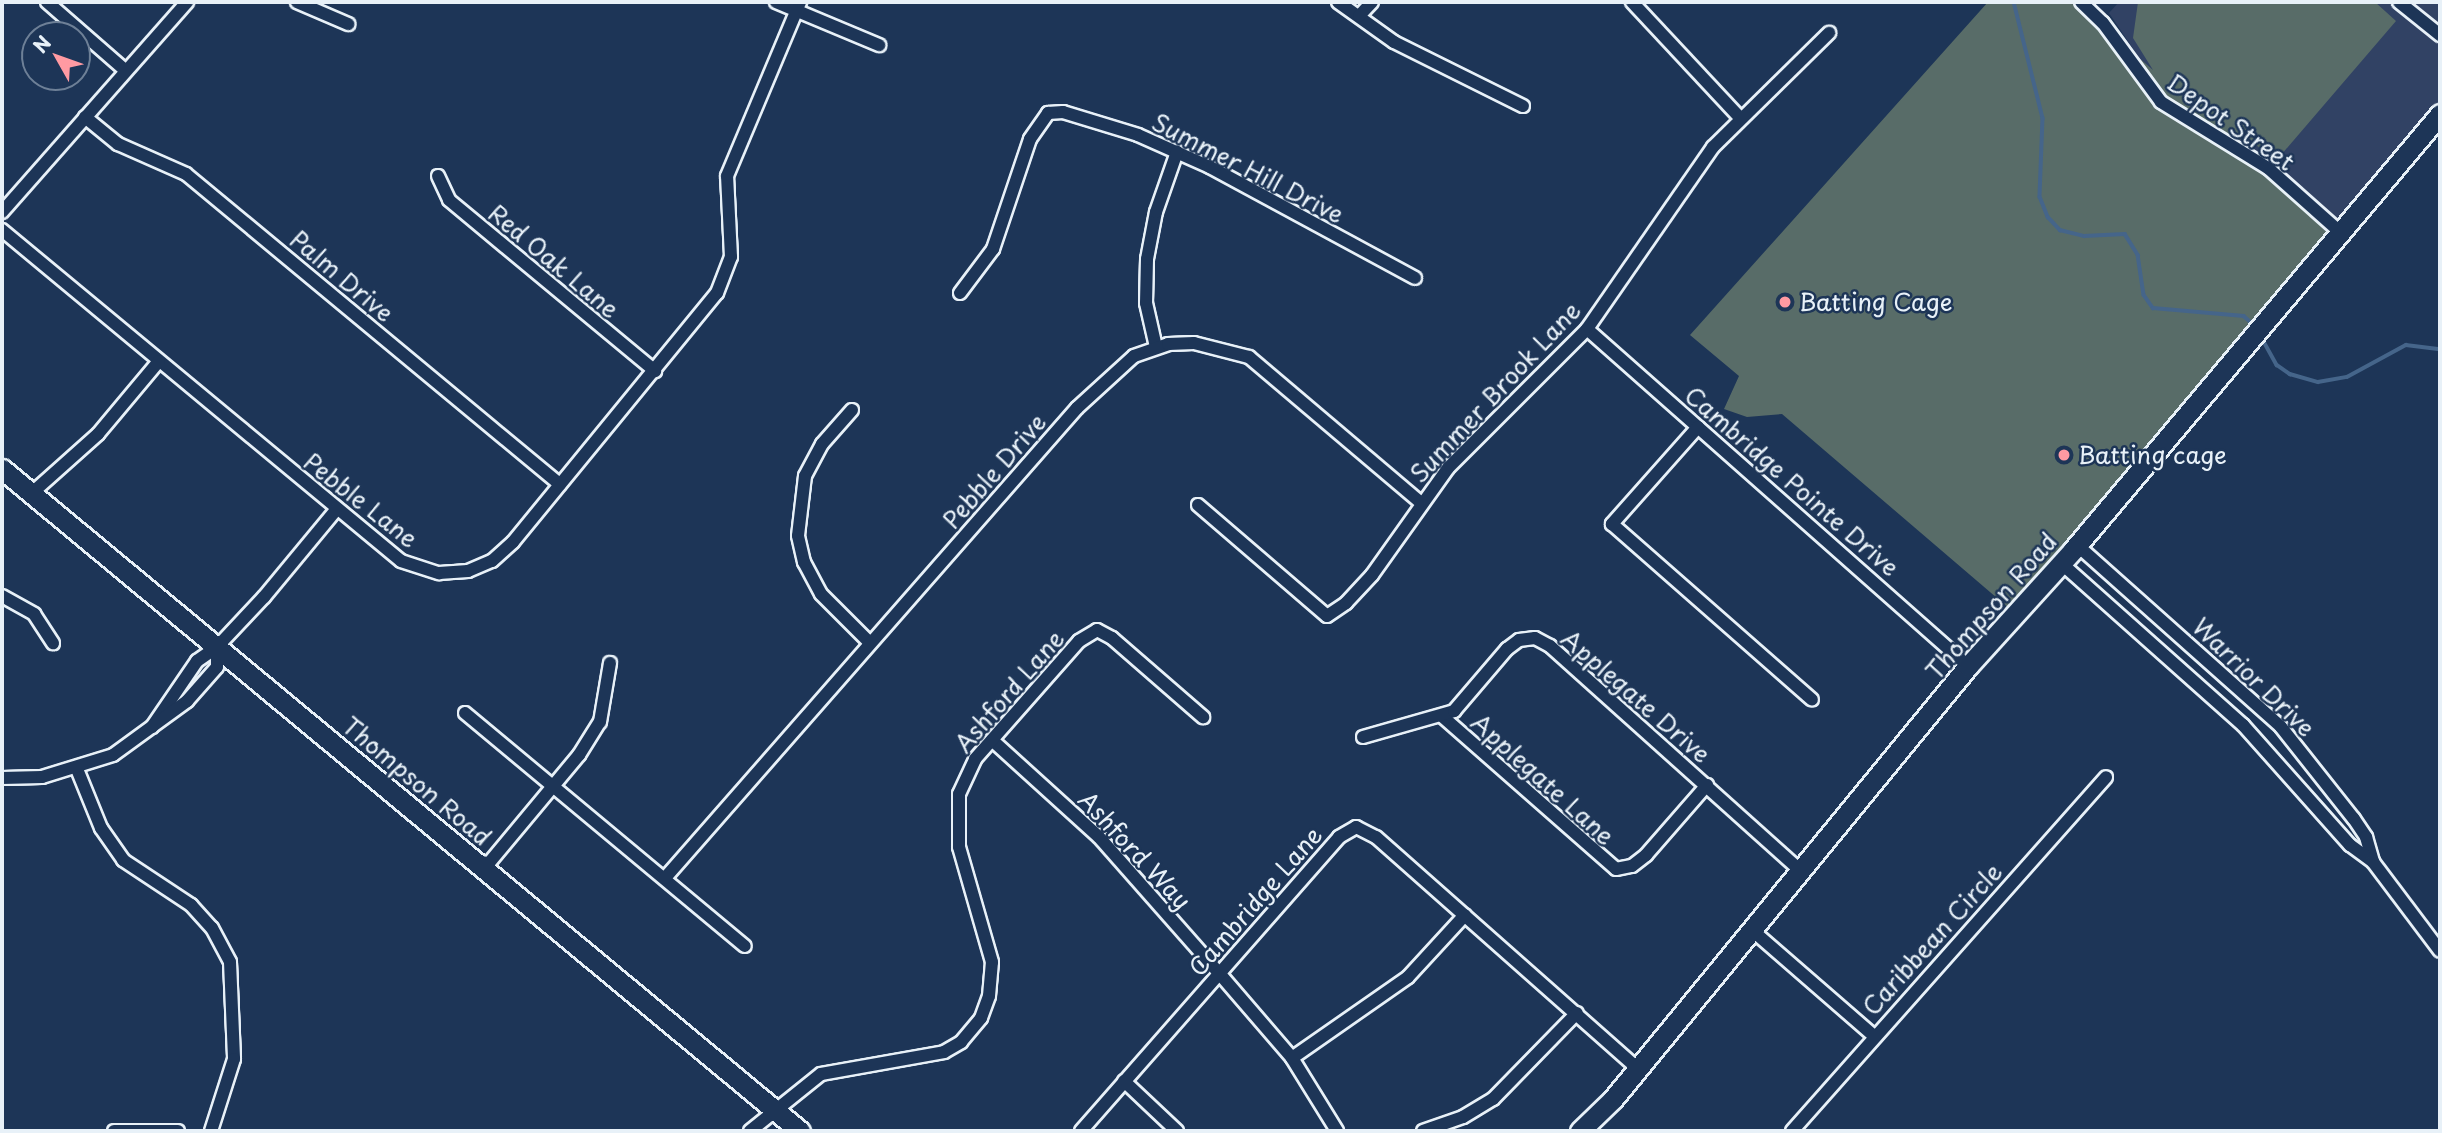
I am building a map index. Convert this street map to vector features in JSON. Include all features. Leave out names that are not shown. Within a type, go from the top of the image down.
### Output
[{"type":"street","points":[[47,2],[125,71]]},
{"type":"street","points":[[2,212],[187,2]]},
{"type":"street","points":[[297,2],[348,24]]},
{"type":"street","points":[[776,2],[798,6],[879,45]]},
{"type":"street","points":[[1338,2],[1394,42],[1523,106]]},
{"type":"street","points":[[1359,16],[1372,2]]},
{"type":"street","name":"Depot Street","points":[[2081,2],[2103,23],[2161,102],[2268,168],[2342,234]]},
{"type":"street","points":[[2399,2],[2440,35]]},
{"type":"street","points":[[1636,3],[1740,118]]},
{"type":"street","name":"Pebble Lane","points":[[2,230],[336,510],[410,566],[459,573],[500,556],[703,312],[724,279],[731,257],[726,188],[730,165],[798,6]]},
{"type":"street","name":"Summer Brook Lane","points":[[1198,505],[1327,616],[1372,575],[1420,502],[1460,455],[1587,329],[1690,175],[1740,118],[1829,33]]},
{"type":"street","name":"Summer Hill Drive","points":[[960,293],[993,249],[1019,167],[1048,113],[1067,113],[1115,127],[1177,152],[1415,278]]},
{"type":"street","name":"Thompson Road","points":[[1580,1131],[1639,1069],[1969,666],[2077,545],[2294,291],[2440,114]]},
{"type":"street","name":"Palm Drive","points":[[85,117],[118,144],[186,174],[560,485]]},
{"type":"street","points":[[1156,347],[1146,303],[1147,259],[1156,212],[1177,152]]},
{"type":"street","name":"Red Oak Lane","points":[[438,176],[449,200],[655,371]]},
{"type":"street","name":"Cambridge Pointe Drive","points":[[1587,329],[1969,666]]},
{"type":"street","name":"Pebble Drive","points":[[664,878],[1098,384],[1134,356],[1156,347],[1206,343],[1262,364],[1420,502]]},
{"type":"street","points":[[32,493],[98,434],[159,361]]},
{"type":"street","points":[[852,410],[822,444],[805,476],[798,536],[804,562],[821,594],[870,643]]},
{"type":"street","points":[[1698,427],[1612,524],[1812,701]]},
{"type":"street","name":"Thompson Road","points":[[2,469],[800,1131]]},
{"type":"street","points":[[152,727],[197,661],[217,647],[336,510]]},
{"type":"street","name":"Warrior Drive","points":[[2077,545],[2281,727],[2354,819],[2366,837],[2373,862]]},
{"type":"street","name":"Warrior Drive","points":[[2061,563],[2234,716],[2350,845],[2373,862],[2440,951]]},
{"type":"street","points":[[2,596],[34,614],[52,643]]},
{"type":"street","name":"Ashford Lane","points":[[778,1113],[821,1074],[944,1052],[961,1042],[981,1018],[993,978],[992,962],[959,847],[956,816],[969,769],[1079,641],[1097,630],[1112,638],[1203,717]]},
{"type":"street","name":"Applegate Drive","points":[[1443,717],[1454,711],[1507,649],[1520,640],[1535,638],[1549,646],[1801,871]]},
{"type":"street","points":[[2,778],[28,779],[77,769],[113,755],[187,701],[217,667],[217,647]]},
{"type":"street","points":[[474,861],[489,863],[554,785],[600,722],[610,663]]},
{"type":"street","points":[[465,713],[745,946]]},
{"type":"street","points":[[1363,737],[1443,717]]},
{"type":"street","name":"Applegate Lane","points":[[1443,717],[1616,869],[1632,866],[1646,855],[1707,785]]},
{"type":"street","name":"Ashford Way","points":[[992,740],[1099,837],[1292,1058],[1337,1131]]},
{"type":"street","points":[[77,769],[101,828],[123,860],[191,905],[212,928],[230,962],[234,1059],[211,1131]]},
{"type":"street","name":"Caribbean Circle","points":[[1792,1131],[2106,777]]},
{"type":"street","name":"Cambridge Lane","points":[[1081,1131],[1347,829],[1363,827],[1639,1069]]},
{"type":"street","points":[[1292,1058],[1408,978],[1465,915]]},
{"type":"street","points":[[1752,930],[1874,1036]]},
{"type":"street","points":[[1423,1131],[1463,1117],[1493,1099],[1577,1013]]},
{"type":"street","points":[[1124,1081],[1177,1131]]},
{"type":"street","points":[[750,1131],[778,1113]]},
{"type":"street","points":[[769,1131],[778,1113]]},
{"type":"street","points":[[114,1131],[178,1131]]},
{"type":"shaded area","points":[[2119,2],[2440,2],[2440,114],[2342,234],[2155,81],[2109,13]]},
{"type":"green space","points":[[1988,2],[2074,2],[2153,70],[2133,38],[2138,2],[2375,2],[2396,21],[2275,162],[2245,135],[2240,140],[2225,132],[2342,234],[2011,610],[1782,414],[1747,417],[1724,409],[1739,376],[1690,335]]},
{"type":"waterway","points":[[2014,2],[2043,118],[2040,197],[2048,217],[2060,230],[2084,236],[2125,234],[2138,255],[2144,295],[2153,308],[2244,316],[2254,325]]},
{"type":"waterway","points":[[2262,338],[2277,365],[2290,374],[2318,382],[2347,377],[2406,345],[2440,349]]},
{"type":"place","name":"Batting Cage","points":[[1785,302]]},
{"type":"place","name":"Batting cage","points":[[2064,455]]}]
